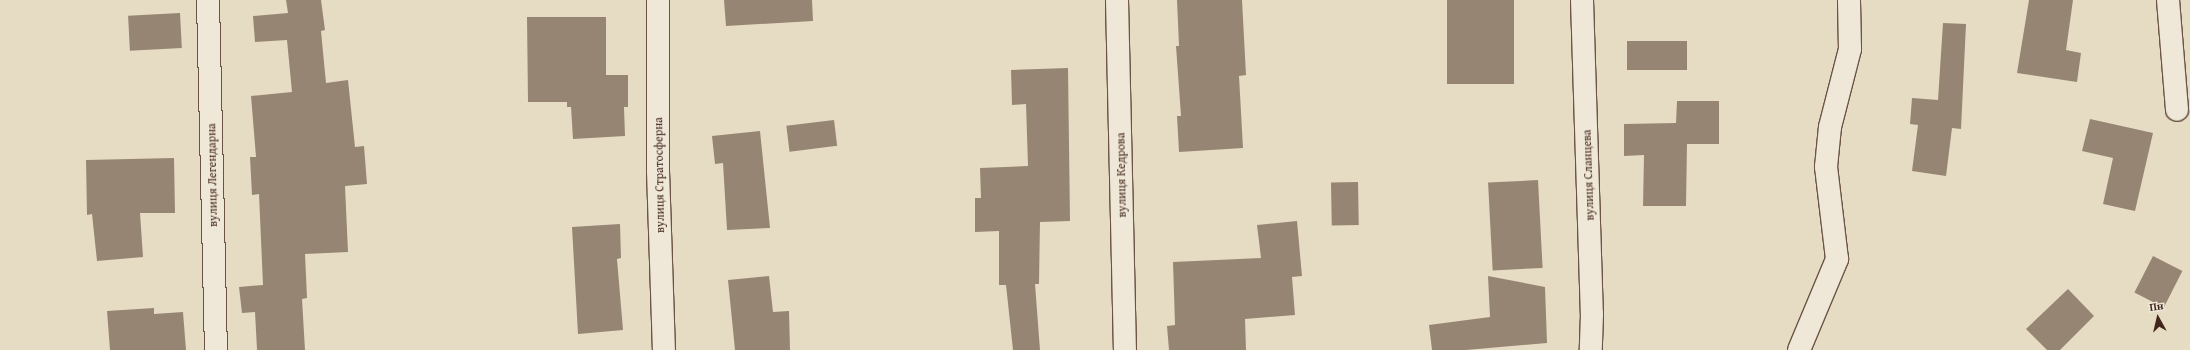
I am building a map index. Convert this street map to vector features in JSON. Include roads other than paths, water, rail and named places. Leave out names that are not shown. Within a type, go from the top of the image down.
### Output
[{"type":"street","name":"вулиця Легендарна","points":[[208,0],[216,350]]},
{"type":"street","name":"вулиця Стратосферна","points":[[658,0],[658,171],[664,350]]},
{"type":"street","name":"вулиця Кедрова","points":[[1118,0],[1126,350]]},
{"type":"street","name":"вулиця Сланцева","points":[[1582,0],[1592,314],[1591,350]]},
{"type":"street","points":[[1799,350],[1837,259],[1826,167],[1830,127],[1850,49],[1849,0]]},
{"type":"street","points":[[2168,0],[2177,110]]}]
